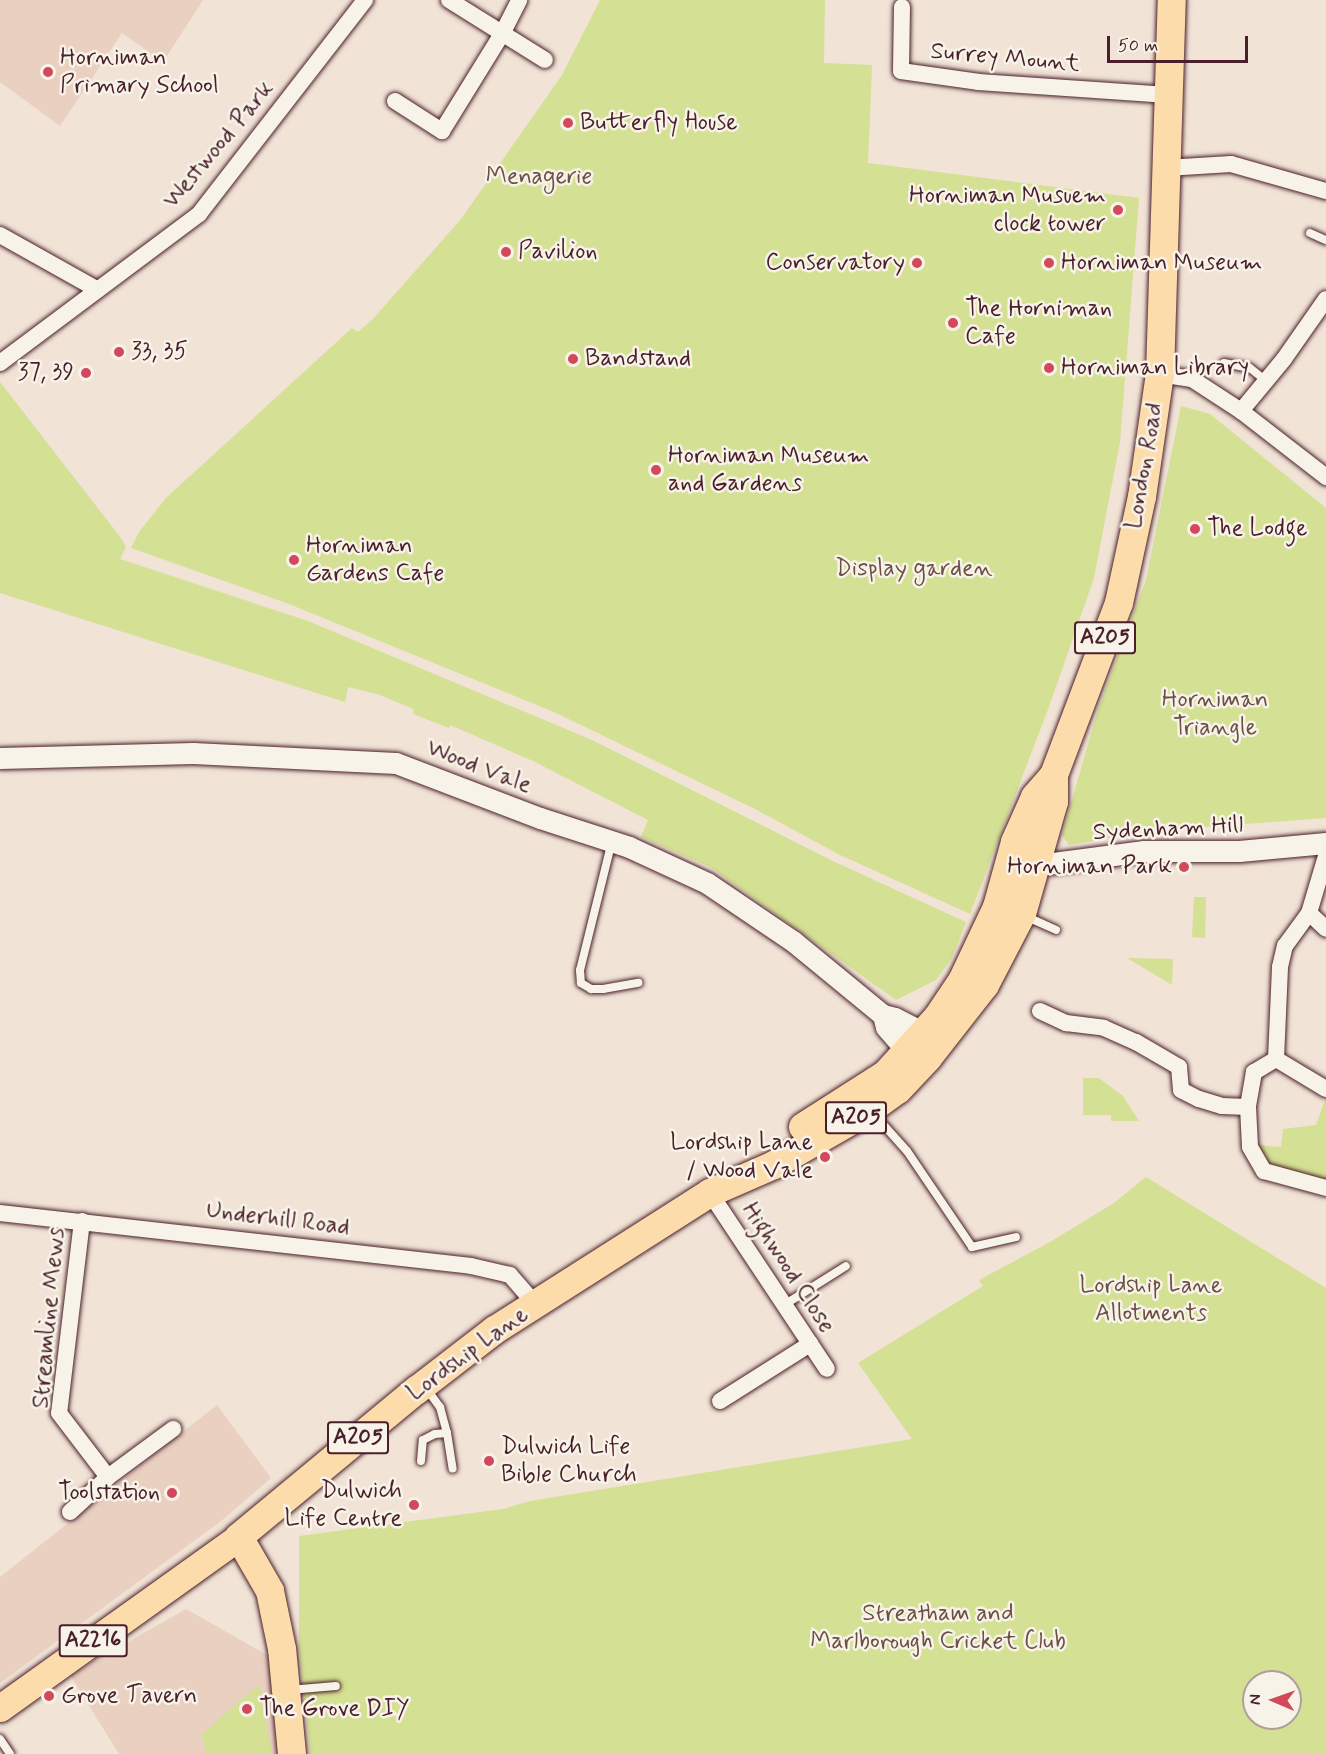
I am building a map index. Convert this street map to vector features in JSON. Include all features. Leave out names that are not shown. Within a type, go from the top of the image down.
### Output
[{"type":"highway","name":"London Road","points":[[1009,910],[1038,865],[1054,801],[1054,775],[1119,603],[1147,473],[1160,374],[1170,1]]},
{"type":"highway","name":"London Road","points":[[717,1189],[762,1152],[886,1074],[985,986],[1009,910],[1015,842],[1035,796],[1054,775]]},
{"type":"highway","name":"Lordship Lane","points":[[239,1537],[424,1385],[495,1330],[717,1189],[774,1166],[870,1110],[898,1090],[919,1047]]},
{"type":"highway","points":[[239,1537],[270,1591],[282,1649],[292,1754]]},
{"type":"main road","name":"Lordship Lane","points":[[0,1708],[239,1537]]},
{"type":"street","name":"Westwood Park","points":[[0,363],[199,214],[365,0]]},
{"type":"street","points":[[449,0],[545,60]]},
{"type":"street","points":[[395,101],[442,131],[502,34],[519,0]]},
{"type":"street","name":"Surrey Mount","points":[[902,8],[901,71],[980,82],[1168,95]]},
{"type":"street","points":[[1166,168],[1231,164],[1326,191]]},
{"type":"street","points":[[0,236],[98,290]]},
{"type":"street","points":[[1241,411],[1266,381],[1326,298]]},
{"type":"street","points":[[1160,374],[1192,380],[1241,411],[1326,477]]},
{"type":"street","name":"Wood Vale","points":[[0,758],[193,753],[396,763],[540,818],[612,841],[706,883],[794,942],[883,1015],[886,1028],[919,1047]]},
{"type":"street","name":"Sydenham Hill","points":[[1038,865],[1144,851],[1239,850],[1326,843]]},
{"type":"street","points":[[1276,1059],[1280,967],[1285,946],[1309,913],[1326,856]]},
{"type":"street","points":[[1309,913],[1326,928]]},
{"type":"street","points":[[1040,1011],[1066,1023],[1104,1028],[1136,1042],[1179,1068],[1181,1090],[1199,1099],[1222,1106],[1248,1107]]},
{"type":"street","points":[[1276,1059],[1326,1089]]},
{"type":"street","points":[[1276,1059],[1254,1072],[1248,1107],[1250,1147],[1264,1171],[1326,1188]]},
{"type":"street","name":"Highwood Close","points":[[717,1189],[784,1305],[827,1369]]},
{"type":"street","name":"Underhill Road","points":[[0,1213],[471,1266],[510,1275],[536,1305]]},
{"type":"street","name":"Streamline Mews","points":[[82,1221],[60,1413],[108,1477]]},
{"type":"street","points":[[720,1401],[810,1344]]},
{"type":"street","points":[[70,1512],[108,1477],[173,1429]]},
{"type":"lane","points":[[1311,233],[1326,240]]},
{"type":"lane","points":[[1224,363],[1250,368],[1266,381]]},
{"type":"lane","points":[[612,841],[580,970],[581,983],[591,989],[638,983]]},
{"type":"lane","points":[[1009,910],[1056,930]]},
{"type":"lane","points":[[870,1110],[907,1151],[972,1247],[1016,1237]]},
{"type":"lane","points":[[784,1305],[846,1266]]},
{"type":"lane","points":[[424,1385],[440,1407],[453,1469]]},
{"type":"lane","points":[[421,1461],[423,1440],[435,1434],[447,1432]]},
{"type":"lane","points":[[286,1690],[336,1686]]},
{"type":"lane","points":[[0,1739],[10,1754]]},
{"type":"shaded area","name":"Horniman Primary School","points":[[0,0],[203,0],[163,62],[122,33],[60,126],[0,82]]},
{"type":"shaded area","points":[[217,1405],[271,1478],[220,1522],[0,1683],[0,1577]]},
{"type":"shaded area","points":[[186,1609],[269,1656],[283,1754],[119,1754],[70,1675]]},
{"type":"green space","name":"Horniman Museum and Gardens","points":[[600,0],[825,0],[824,63],[872,65],[868,163],[1139,198],[1120,442],[1094,578],[1050,704],[970,914],[838,854],[755,809],[554,712],[289,604],[131,548],[139,532],[166,498],[352,328],[358,332],[373,319],[461,219],[562,75]]},
{"type":"green space","points":[[0,382],[121,538],[126,547],[120,559],[308,621],[592,740],[835,862],[966,922],[952,958],[936,980],[896,1000],[710,867],[641,837],[648,820],[533,761],[450,725],[449,728],[413,714],[414,709],[377,694],[348,687],[345,702],[0,593]]},
{"type":"green space","name":"Horniman Triangle","points":[[1181,406],[1210,414],[1326,508],[1326,818],[1152,831],[1069,845],[1062,835],[1098,709],[1146,580]]},
{"type":"green space","points":[[1194,897],[1206,897],[1205,938],[1192,937]]},
{"type":"green space","points":[[1127,958],[1173,959],[1172,985]]},
{"type":"green space","points":[[1083,1078],[1099,1078],[1123,1096],[1139,1121],[1111,1121],[1111,1115],[1083,1115]]},
{"type":"green space","points":[[1326,1097],[1326,1186],[1275,1181],[1257,1145],[1281,1147],[1283,1129],[1316,1125]]},
{"type":"green space","points":[[1146,1177],[1326,1288],[1326,1754],[310,1754],[299,1647],[299,1536],[503,1509],[530,1501],[912,1439],[858,1363],[983,1286],[979,1280],[1050,1242],[1114,1203]]},
{"type":"green space","name":"The Grove DIY","points":[[259,1684],[272,1754],[206,1754],[202,1734]]},
{"type":"place","name":"Horniman Primary School","points":[[48,72]]},
{"type":"place","name":"Butterfly House","points":[[568,123]]},
{"type":"place","name":"Horniman Musuem clock tower","points":[[1118,210]]},
{"type":"place","name":"Pavilion","points":[[506,252]]},
{"type":"place","name":"Conservatory","points":[[917,263]]},
{"type":"place","name":"Horniman Museum","points":[[1049,263]]},
{"type":"place","name":"The Horniman Cafe","points":[[953,323]]},
{"type":"place","name":"33, 35","points":[[119,352]]},
{"type":"place","name":"Bandstand","points":[[573,359]]},
{"type":"place","name":"Horniman Library","points":[[1049,368]]},
{"type":"place","name":"37, 39","points":[[86,373]]},
{"type":"place","name":"Horniman Museum and Gardens","points":[[656,470]]},
{"type":"place","name":"The Lodge","points":[[1195,529]]},
{"type":"place","name":"Horniman Gardens Cafe","points":[[294,560]]},
{"type":"place","name":"Horniman Park","points":[[1184,867]]},
{"type":"place","name":"Lordship Lane / Wood Vale","points":[[825,1157]]},
{"type":"place","name":"Dulwich Life Bible Church","points":[[489,1461]]},
{"type":"place","name":"Toolstation","points":[[172,1493]]},
{"type":"place","name":"Dulwich Life Centre","points":[[414,1505]]},
{"type":"place","name":"Grove Tavern","points":[[49,1696]]},
{"type":"place","name":"The Grove DIY","points":[[247,1709]]},
{"type":"park label","name":"Menagerie","points":[[539,177]]},
{"type":"park label","name":"Display garden","points":[[914,569]]},
{"type":"park label","name":"Lordship Lane Allotments","points":[[1151,1300]]},
{"type":"park label","name":"Streatham and Marlborough Cricket Club","points":[[938,1628]]}]
